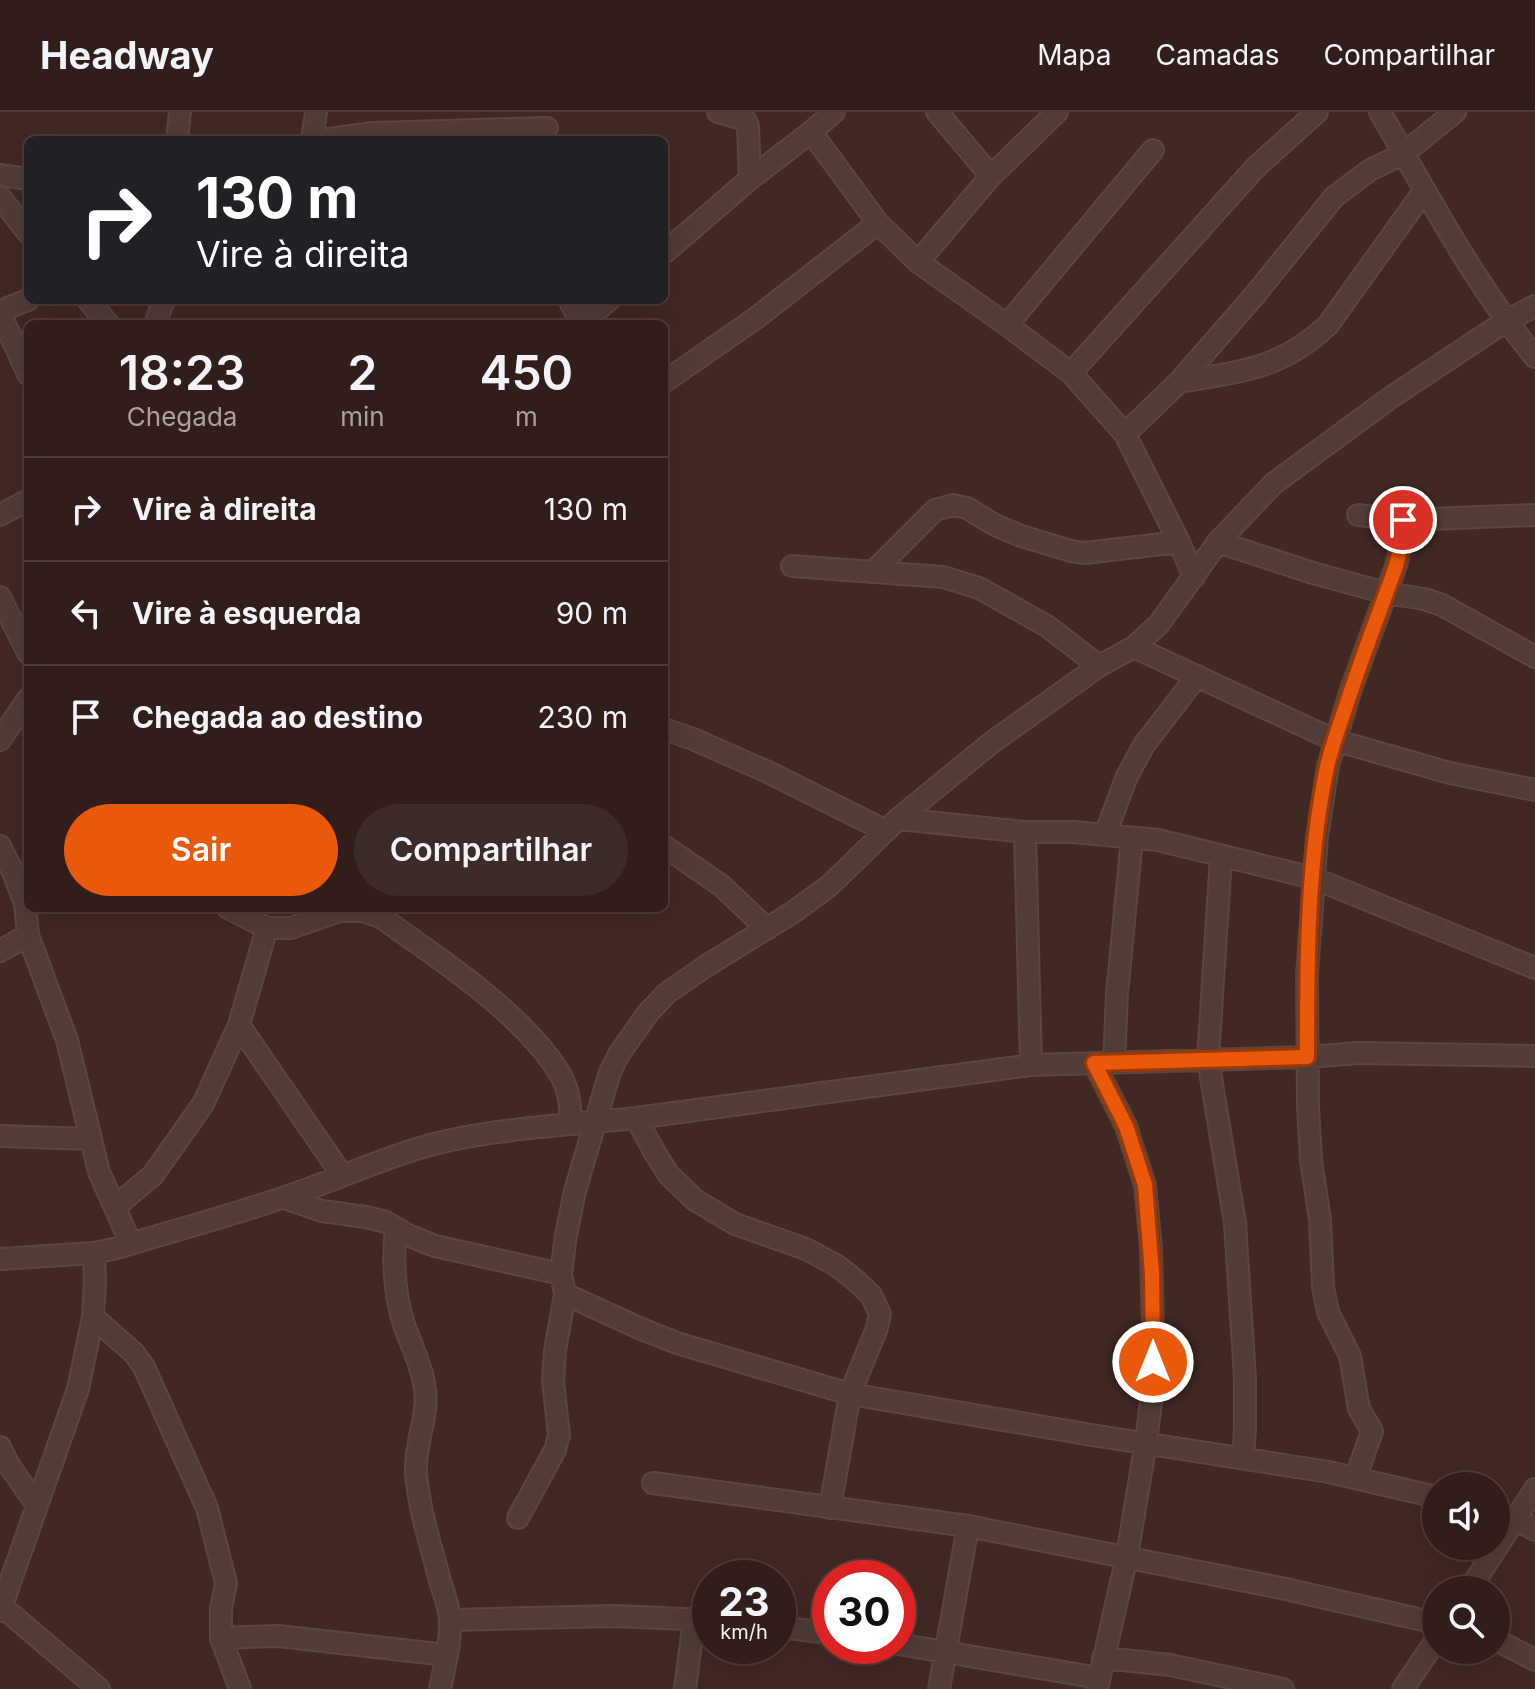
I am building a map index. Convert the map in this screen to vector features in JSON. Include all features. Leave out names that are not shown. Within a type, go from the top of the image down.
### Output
[{"type":"street","points":[[177,136],[180,112]]},
{"type":"street","points":[[313,136],[316,112]]},
{"type":"street","points":[[718,112],[745,120],[748,126],[750,179]]},
{"type":"street","points":[[668,250],[834,112]]},
{"type":"street","points":[[937,112],[991,176]]},
{"type":"street","points":[[918,262],[991,176],[1057,112]]},
{"type":"street","points":[[1071,373],[1255,168],[1317,112]]},
{"type":"street","points":[[1380,112],[1424,191],[1506,321],[1535,357]]},
{"type":"street","points":[[1125,434],[1179,382],[1334,197],[1370,170],[1403,154],[1455,112]]},
{"type":"street","points":[[351,136],[547,127]]},
{"type":"street","points":[[811,132],[878,223],[918,262],[1071,373],[1125,434],[1194,577]]},
{"type":"street","points":[[1007,325],[1153,150]]},
{"type":"street","points":[[0,175],[24,178]]},
{"type":"street","points":[[1179,382],[1261,367],[1289,355],[1314,338],[1328,325],[1424,191]]},
{"type":"street","points":[[0,197],[24,228]]},
{"type":"street","points":[[668,379],[756,318],[878,223]]},
{"type":"street","points":[[24,302],[0,312],[24,365]]},
{"type":"street","points":[[91,304],[105,320]]},
{"type":"street","points":[[586,320],[604,304]]},
{"type":"street","points":[[518,1518],[555,1450],[559,1435],[553,1381],[566,1235],[575,1191],[610,1072],[648,1013],[667,993],[829,886],[892,825],[991,743],[1099,666],[1134,647],[1159,624],[1218,542],[1273,484],[1390,398],[1506,321],[1535,306]]},
{"type":"street","points":[[0,515],[24,502]]},
{"type":"street","points":[[873,572],[935,510],[953,505],[967,508],[1021,536],[1071,551],[1085,553],[1179,542]]},
{"type":"street","points":[[1358,515],[1403,520],[1535,515]]},
{"type":"street","points":[[1356,1477],[1372,1431],[1359,1409],[1350,1356],[1334,1326],[1325,1298],[1320,1220],[1311,1160],[1307,975],[1313,878],[1328,766],[1334,740],[1401,545],[1403,520]]},
{"type":"street","points":[[1218,542],[1313,573],[1442,605],[1535,657]]},
{"type":"street","points":[[792,566],[943,577],[979,588],[1047,626],[1099,666]]},
{"type":"street","points":[[0,597],[24,645]]},
{"type":"street","points":[[1134,647],[1334,740],[1450,773],[1535,790]]},
{"type":"street","points":[[1105,835],[1127,776],[1144,745],[1197,676]]},
{"type":"street","points":[[0,740],[19,711]]},
{"type":"street","points":[[668,730],[892,825],[1073,832],[1158,840],[1313,878],[1535,968]]},
{"type":"street","points":[[1025,832],[1031,1065]]},
{"type":"street","points":[[916,1647],[1098,1684],[1127,1556],[1152,1394],[1152,1261],[1145,1185],[1104,1063],[1117,994],[1132,838]]},
{"type":"street","points":[[0,846],[24,897]]},
{"type":"street","points":[[668,849],[722,886],[767,929]]},
{"type":"street","points":[[1221,857],[1208,1059],[1235,1223],[1245,1378],[1243,1458]]},
{"type":"street","points":[[27,912],[28,935],[67,1040],[99,1172],[131,1244]]},
{"type":"street","points":[[236,912],[267,928],[291,928],[337,912]]},
{"type":"street","points":[[365,912],[381,917],[492,999],[524,1027],[559,1073],[566,1088],[572,1123]]},
{"type":"street","points":[[116,1206],[153,1175],[203,1104],[239,1025],[267,928]]},
{"type":"street","points":[[0,951],[28,935]]},
{"type":"street","points":[[239,1025],[342,1175]]},
{"type":"street","points":[[0,1259],[94,1253],[284,1198],[342,1175],[459,1138],[572,1123],[636,1118],[1031,1065],[1358,1053],[1535,1056]]},
{"type":"street","points":[[636,1118],[669,1175],[695,1200],[735,1224],[806,1249],[836,1265],[871,1295],[880,1314],[850,1394],[830,1508]]},
{"type":"street","points":[[0,1136],[90,1139]]},
{"type":"street","points":[[284,1198],[322,1211],[386,1222],[435,1246],[563,1284],[639,1328],[677,1343],[850,1394],[1356,1477],[1422,1494]]},
{"type":"street","points":[[396,1228],[393,1255],[395,1288],[417,1356],[427,1403],[416,1454],[416,1476],[450,1620],[440,1689]]},
{"type":"street","points":[[94,1253],[93,1317],[74,1401],[0,1608],[99,1689]]},
{"type":"street","points":[[93,1317],[134,1353],[144,1367],[207,1508],[226,1583],[221,1609],[221,1638],[240,1689]]},
{"type":"street","points":[[0,1447],[36,1504]]},
{"type":"street","points":[[653,1483],[968,1526],[1127,1556],[1422,1620]]},
{"type":"street","points":[[1510,1519],[1535,1489]]},
{"type":"street","points":[[1510,1525],[1535,1530]]},
{"type":"street","points":[[939,1689],[968,1526]]},
{"type":"street","points":[[450,1620],[614,1616],[692,1620]]},
{"type":"street","points":[[221,1638],[278,1636],[447,1655]]},
{"type":"street","points":[[1510,1647],[1535,1660]]},
{"type":"street","points":[[1103,1658],[1170,1665],[1283,1689]]},
{"type":"street","points":[[685,1689],[692,1661]]},
{"type":"street","points":[[1403,1689],[1422,1661]]},
{"type":"route","points":[[1153,1362],[1152,1274],[1145,1185],[1126,1126],[1094,1063],[1307,1057],[1307,975],[1313,878],[1328,766],[1351,689],[1396,566],[1403,520]]}]
